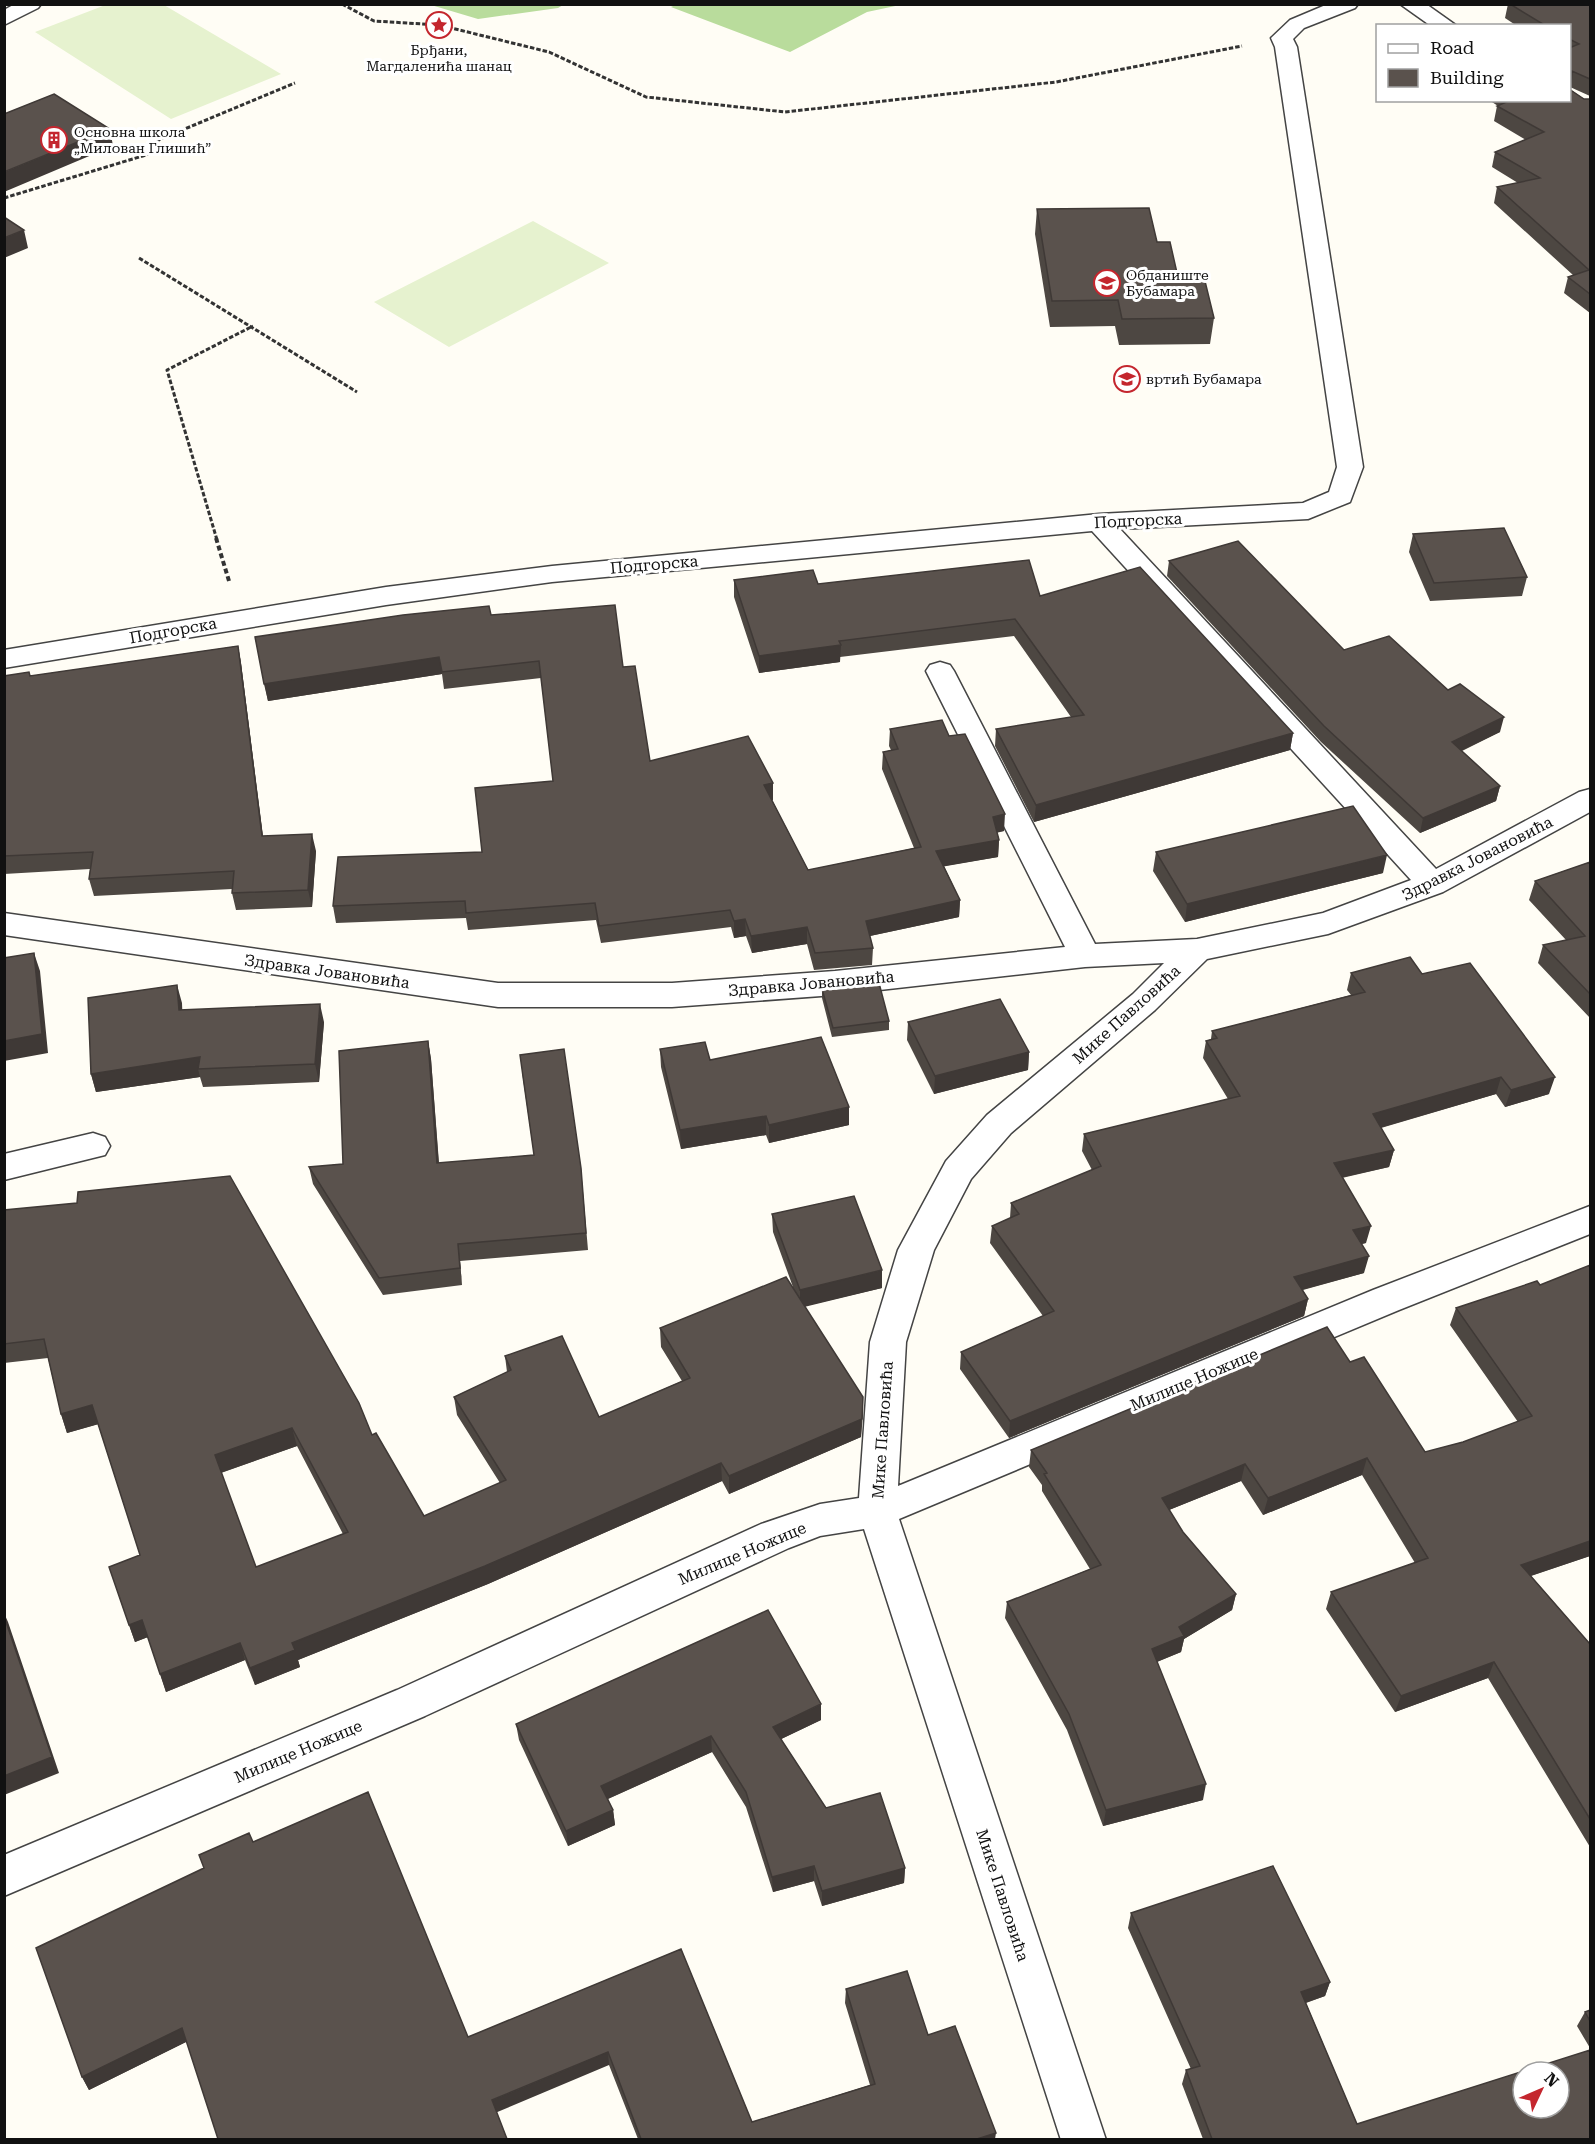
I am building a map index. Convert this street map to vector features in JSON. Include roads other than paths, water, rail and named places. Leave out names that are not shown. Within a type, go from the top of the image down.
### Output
[{"type":"street","points":[[5,18],[32,4]]},
{"type":"street","name":"Подгорска","points":[[4,659],[386,596],[552,574],[1099,522],[1308,511],[1341,496],[1350,467],[1286,47],[1282,38],[1297,24],[1348,4]]},
{"type":"street","points":[[1410,4],[1444,24]]},
{"type":"street","points":[[1099,522],[1432,884]]},
{"type":"street","points":[[940,671],[1085,956]]},
{"type":"street","name":"Здравка Јовановића","points":[[4,924],[498,995],[672,995],[835,983],[1085,956],[1197,950],[1328,923],[1432,884],[1590,799]]},
{"type":"street","name":"Мике Павловића","points":[[1084,2139],[877,1511],[888,1342],[916,1250],[958,1170],[999,1124],[1144,1002],[1197,950]]},
{"type":"street","points":[[4,1167],[93,1146]]},
{"type":"street","name":"Милице Ножице","points":[[4,1876],[411,1703],[776,1536],[820,1520],[877,1511],[1386,1300],[1590,1220]]},
{"type":"place","name":"Брђани, Магдаленића шанац","points":[[439,25]]},
{"type":"place","name":"Основна школа „Милован Глишић”","points":[[54,140]]},
{"type":"place","name":"Обданиште Бубамара","points":[[1107,283]]},
{"type":"place","name":"вртић Бубамара","points":[[1127,379]]}]
